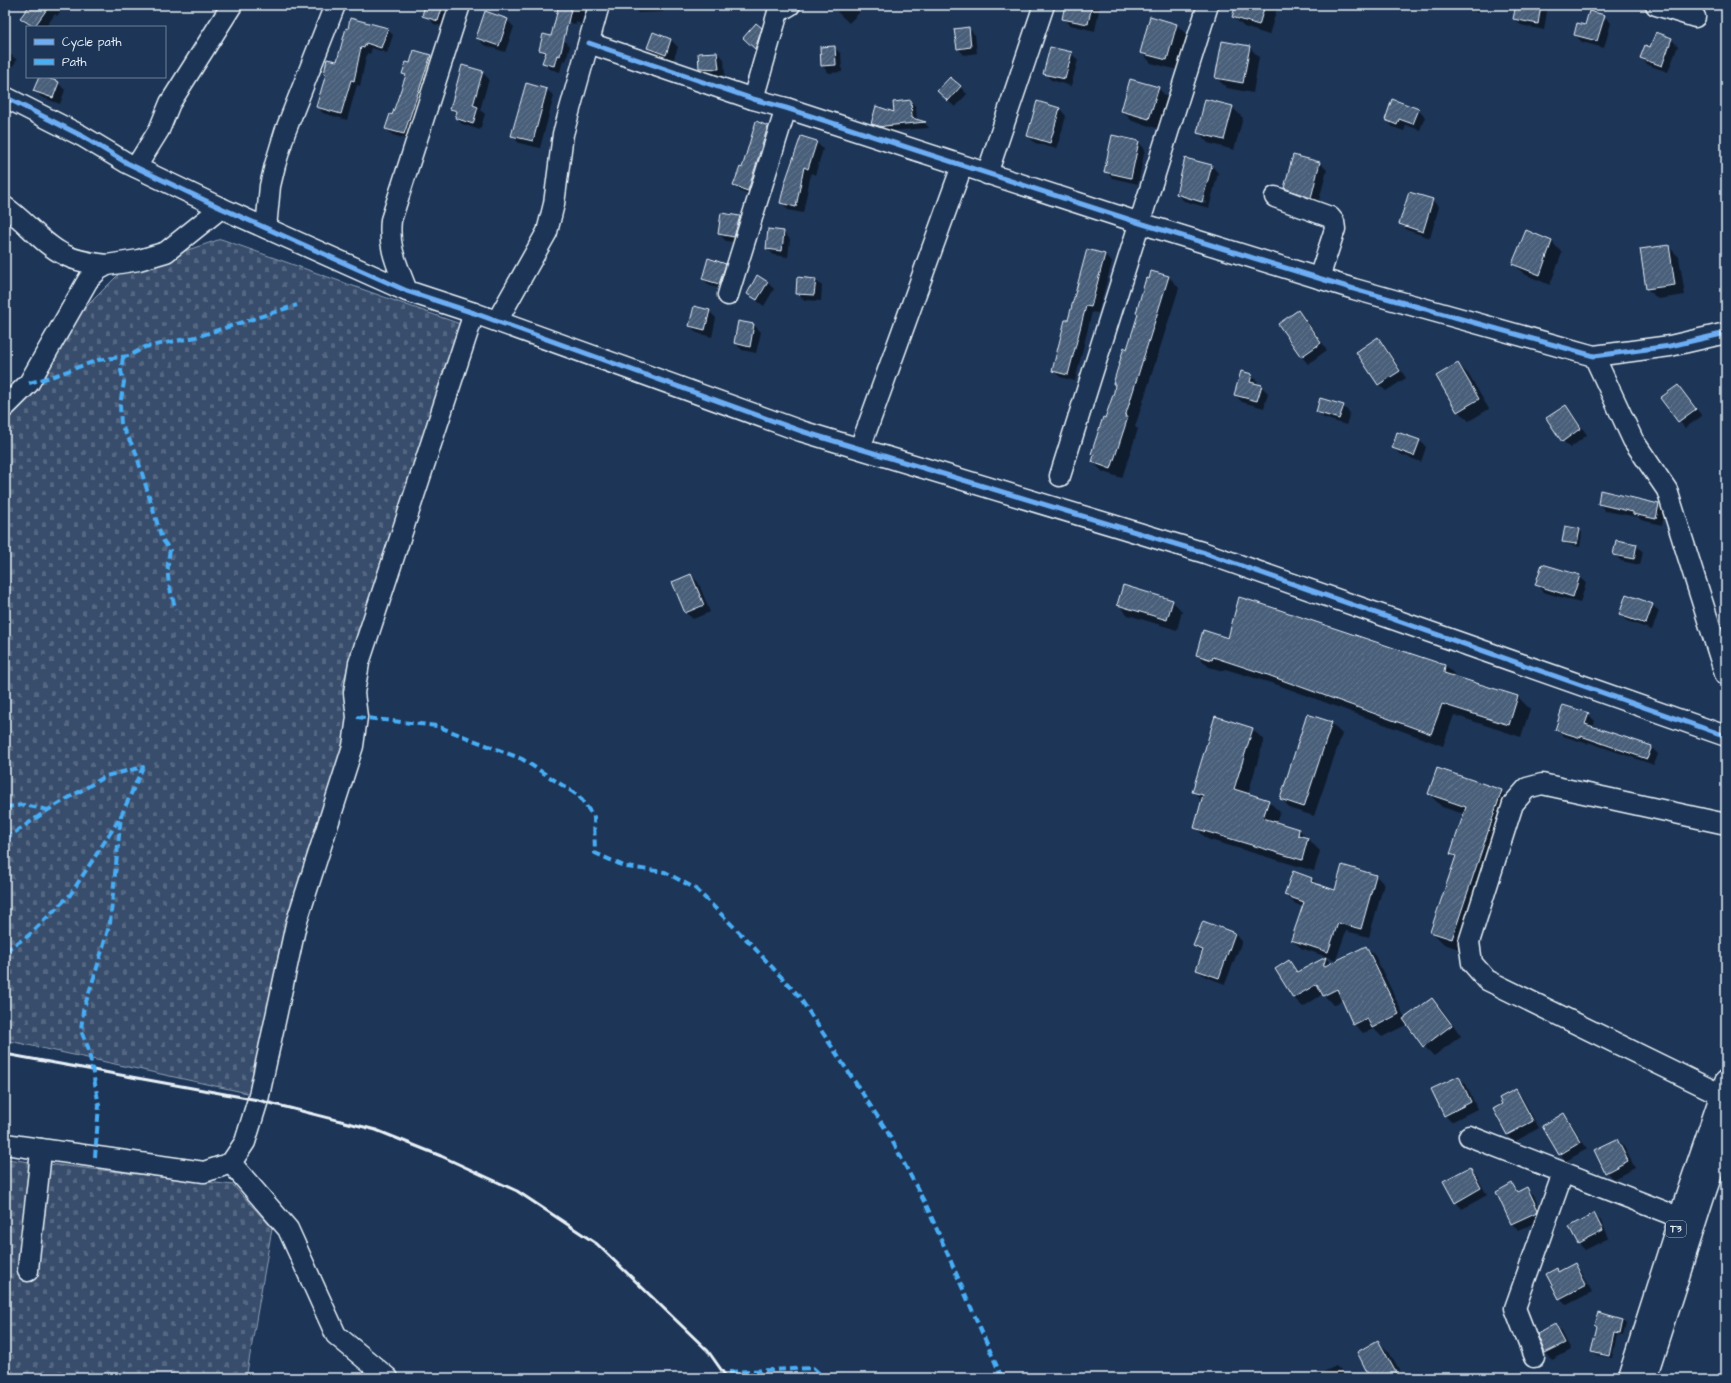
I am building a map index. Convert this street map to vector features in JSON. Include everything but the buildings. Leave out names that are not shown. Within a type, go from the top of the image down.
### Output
[{"type":"highway","name":"T3","points":[[1645,1378],[1724,1091]]},
{"type":"highway","name":"T3","points":[[1629,1378],[1687,1221],[1726,1130]]},
{"type":"street","points":[[136,167],[159,130],[170,103],[232,5]]},
{"type":"street","points":[[266,228],[270,186],[274,165],[285,132],[335,5]]},
{"type":"street","points":[[407,291],[392,253],[389,236],[391,220],[460,5]]},
{"type":"street","points":[[497,321],[547,232],[554,204],[563,134],[599,5]]},
{"type":"street","points":[[753,99],[778,12],[790,5]]},
{"type":"street","points":[[987,174],[1044,5]]},
{"type":"street","points":[[1060,476],[1208,5]]},
{"type":"street","points":[[1656,5],[1695,17]]},
{"type":"street","points":[[589,43],[753,99],[786,108],[1140,223],[1320,278],[1594,356],[1670,346],[1726,333]]},
{"type":"street","points":[[5,97],[82,136],[136,167],[221,208],[407,291],[497,321],[801,431],[1205,553],[1726,736]]},
{"type":"street","points":[[728,295],[786,108]]},
{"type":"street","points":[[860,448],[962,166]]},
{"type":"street","points":[[1275,197],[1330,217],[1334,222],[1335,229],[1320,278]]},
{"type":"street","points":[[5,207],[14,213],[54,249],[66,256],[78,260],[107,265],[139,260],[166,252],[221,208]]},
{"type":"street","points":[[6,405],[29,383],[88,280],[98,270],[107,265]]},
{"type":"street","points":[[5,1144],[204,1172],[231,1163],[244,1142],[258,1100],[296,924],[353,746],[357,717],[354,693],[359,663],[474,313]]},
{"type":"street","points":[[1594,356],[1633,440],[1668,490],[1726,674]]},
{"type":"street","points":[[1724,1091],[1487,980],[1472,963],[1468,942],[1513,804],[1527,788],[1542,784],[1726,824]]},
{"type":"street","points":[[1469,1136],[1687,1221]]},
{"type":"street","points":[[28,1271],[33,1217],[39,1183],[41,1149]]},
{"type":"street","points":[[231,1163],[288,1229],[336,1335],[388,1378]]},
{"type":"street","points":[[1534,1357],[1515,1308],[1563,1173]]},
{"type":"green space","points":[[221,239],[463,325],[342,685],[351,733],[252,1094],[5,1040],[5,421],[77,316],[121,272]]},
{"type":"green space","points":[[5,1159],[233,1185],[272,1228],[246,1378],[5,1378]]},
{"type":"railway","points":[[5,1054],[258,1100],[376,1130],[441,1156],[517,1191],[597,1244],[708,1351],[727,1378]]},
{"type":"marked path","points":[[29,383],[51,377],[98,360],[129,356],[145,347],[196,337],[297,305]]},
{"type":"marked path","points":[[123,357],[121,371],[124,382],[120,405],[121,425],[135,450],[162,539],[170,550],[168,580],[176,610]]},
{"type":"marked path","points":[[357,717],[437,726],[522,759],[579,796],[594,817],[595,853],[626,867],[665,872],[696,889],[747,940],[798,995],[887,1131],[927,1207],[1002,1378]]},
{"type":"marked path","points":[[5,839],[48,810],[106,776],[143,767],[121,816],[110,923],[83,1011],[81,1031],[88,1047],[99,1105],[95,1157]]},
{"type":"marked path","points":[[5,807],[24,805],[48,810]]},
{"type":"marked path","points":[[5,951],[28,936],[70,895],[120,818]]},
{"type":"marked path","points":[[729,1372],[813,1368],[821,1375],[858,1378]]},
{"type":"cycle path","points":[[589,43],[753,99],[786,108],[1140,223],[1354,289],[1594,356],[1670,346],[1726,333]]},
{"type":"cycle path","points":[[5,97],[82,136],[127,163],[221,208],[407,291],[474,313],[801,431],[1205,553],[1726,736]]}]
